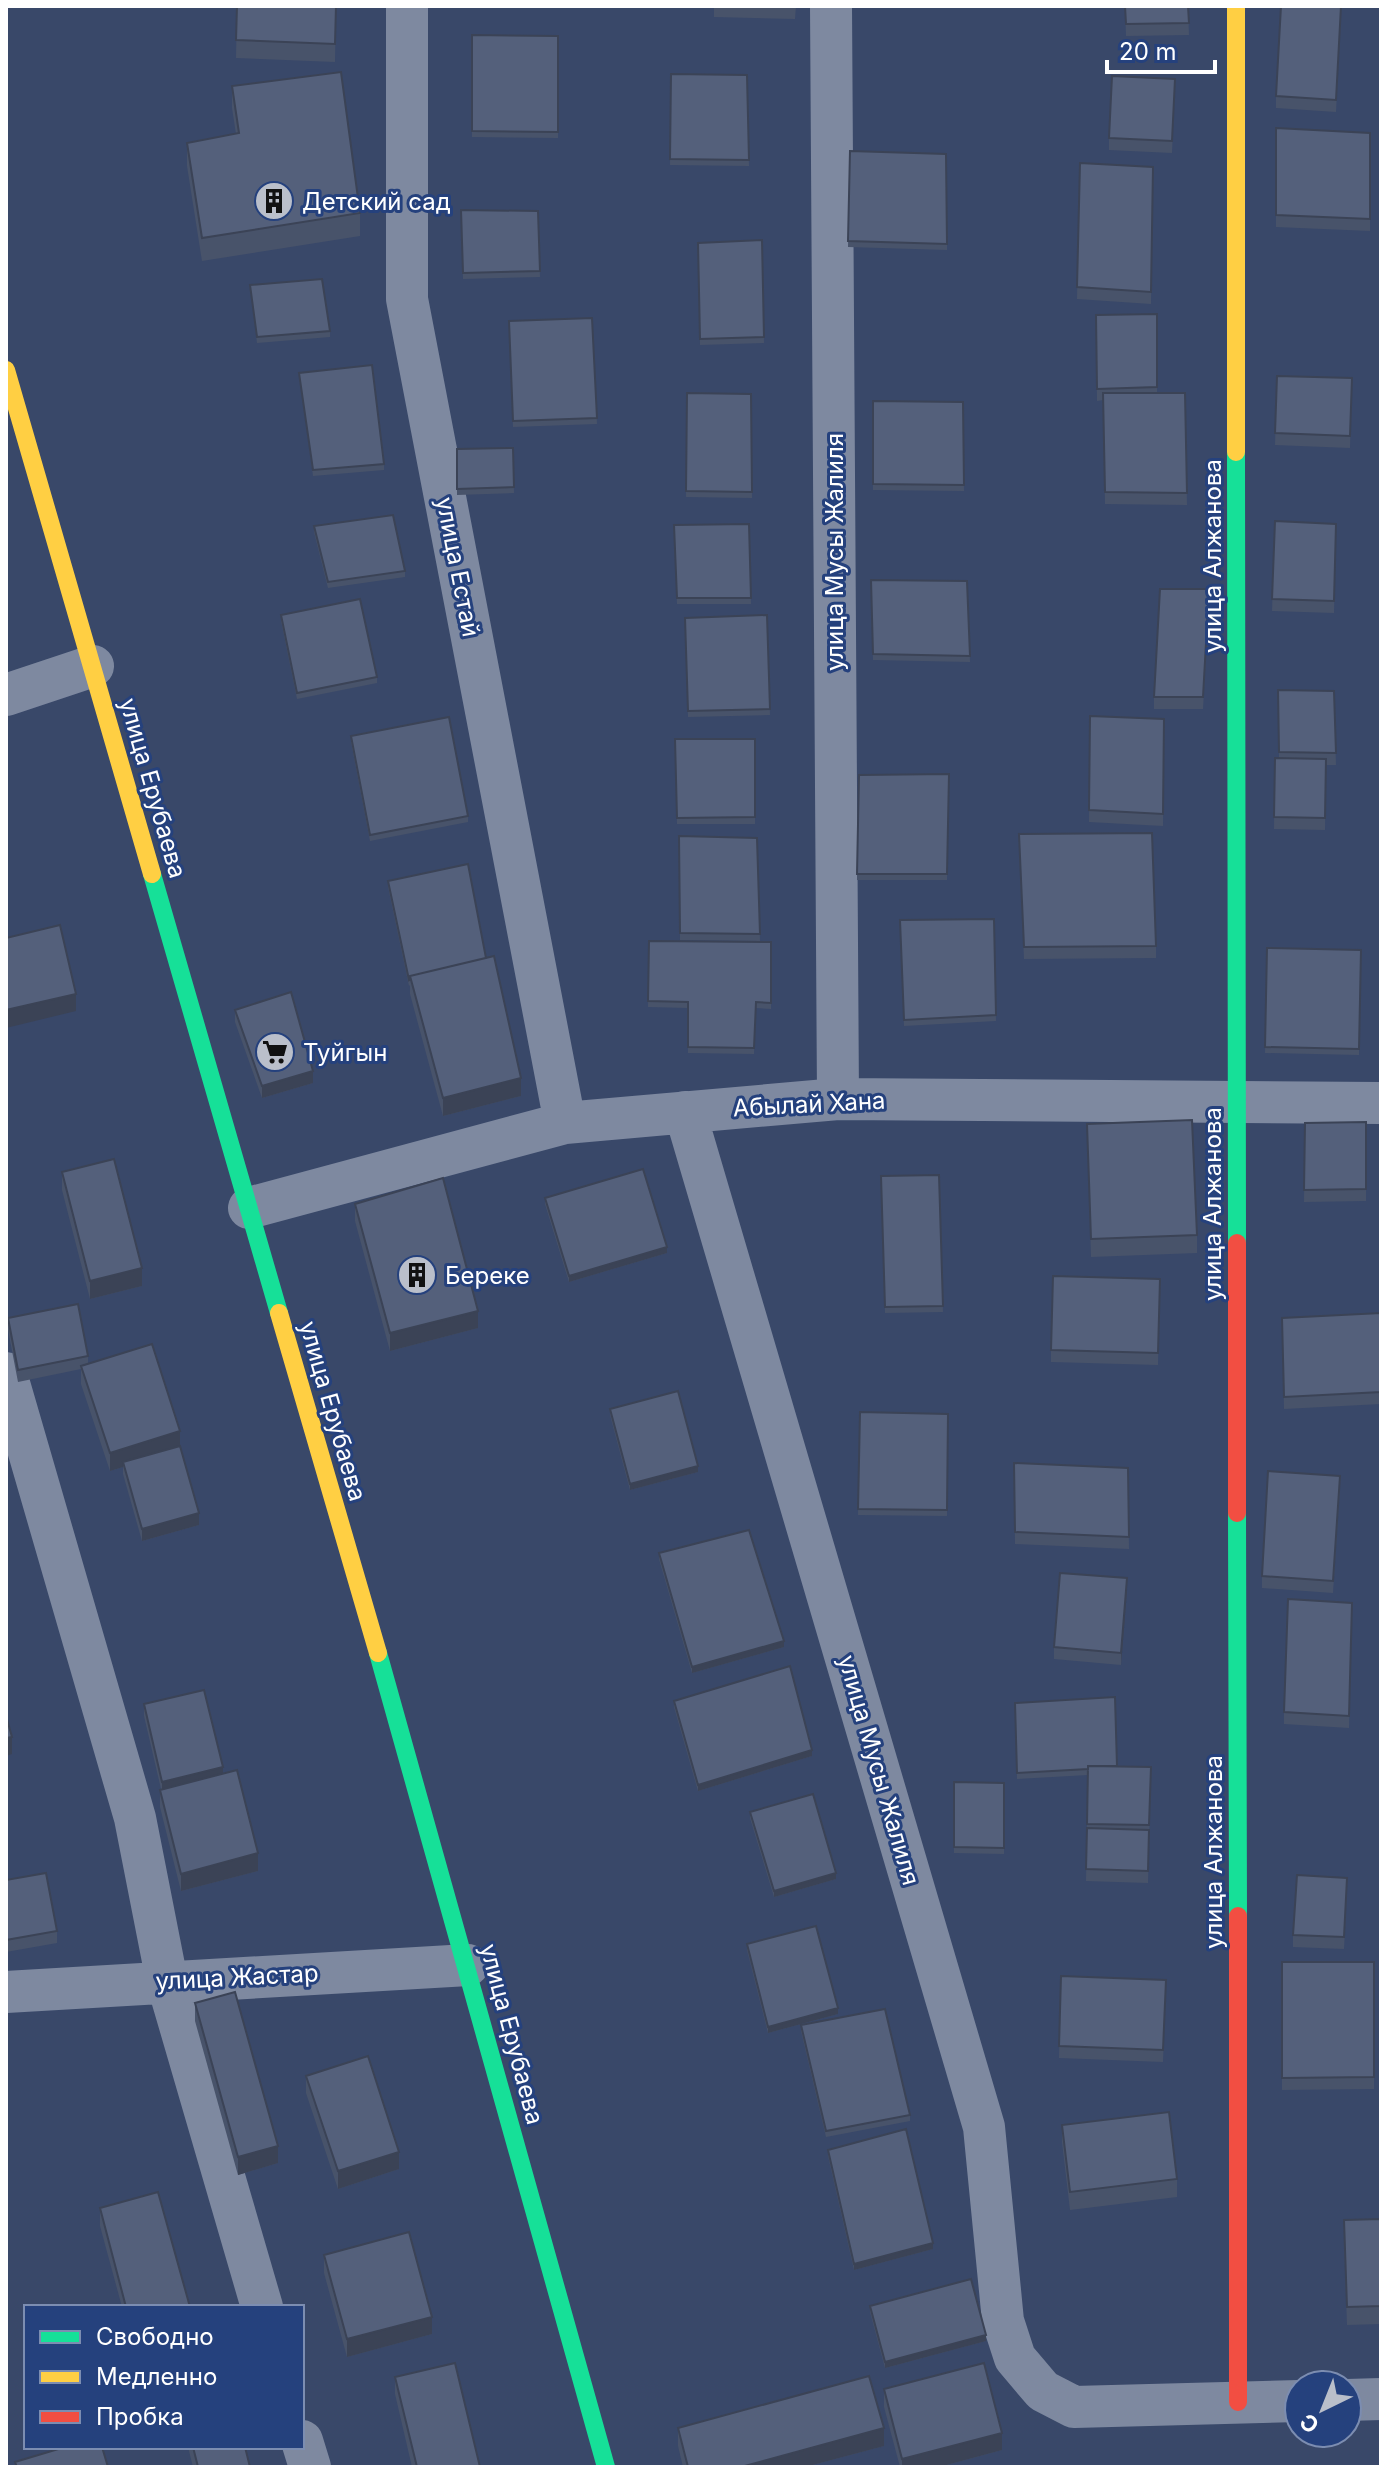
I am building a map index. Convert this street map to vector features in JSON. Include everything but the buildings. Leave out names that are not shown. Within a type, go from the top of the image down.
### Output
[{"type":"street","name":"улица Естай","points":[[407,6],[407,299],[565,1123]]},
{"type":"street","name":"улица Мусы Жалиля","points":[[831,6],[838,1099]]},
{"type":"street","name":"улица Алжанова","points":[[1236,6],[1238,2402]]},
{"type":"street","name":"улица Ерубаева","points":[[6,370],[468,1965],[606,2467]]},
{"type":"street","points":[[6,695],[93,666]]},
{"type":"street","name":"Абылай Хана","points":[[249,1208],[565,1123],[838,1099],[1381,1103]]},
{"type":"street","name":"улица Мусы Жалиля","points":[[685,1112],[984,2127],[1003,2321],[1015,2358],[1043,2391],[1074,2407],[1238,2402]]},
{"type":"street","points":[[6,1373],[135,1818],[167,1981],[261,2305]]},
{"type":"street","name":"улица Жастар","points":[[6,1992],[468,1965]]},
{"type":"street","points":[[1238,2402],[1283,2401]]},
{"type":"street","points":[[304,2448],[310,2467]]},
{"type":"traffic: fast","points":[[1236,452],[1237,1243]]},
{"type":"traffic: fast","points":[[152,874],[279,1313]]},
{"type":"traffic: fast","points":[[1237,1513],[1238,1916]]},
{"type":"traffic: fast","points":[[378,1653],[606,2467]]},
{"type":"traffic: slow","points":[[1236,6],[1236,452]]},
{"type":"traffic: slow","points":[[6,370],[152,874]]},
{"type":"traffic: slow","points":[[279,1313],[378,1653]]},
{"type":"traffic: jam","points":[[1237,1243],[1237,1513]]},
{"type":"traffic: jam","points":[[1238,1916],[1238,2402]]},
{"type":"place","name":"Детский сад","points":[[274,201]]},
{"type":"place","name":"Туйгын","points":[[275,1052]]},
{"type":"place","name":"Береке","points":[[417,1275]]}]
